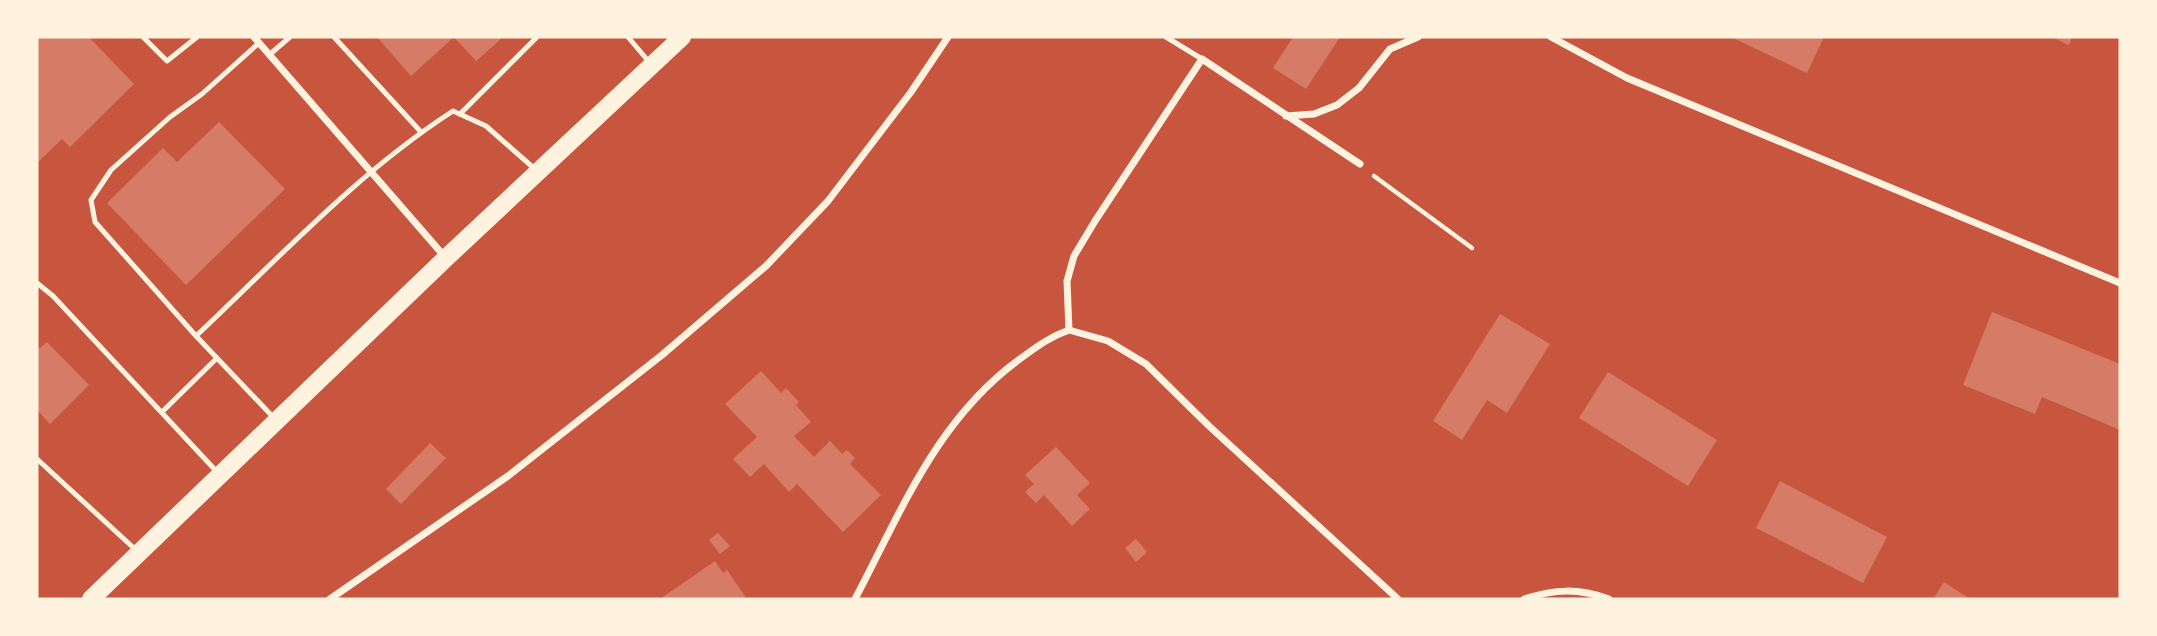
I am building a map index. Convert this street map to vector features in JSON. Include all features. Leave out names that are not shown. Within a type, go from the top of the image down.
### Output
[{"type":"main road","points":[[91,599],[446,258],[682,37]]},
{"type":"street","points":[[330,599],[509,476],[662,355],[766,266],[828,201],[911,92],[948,37]]},
{"type":"street","points":[[1286,116],[1314,114],[1337,105],[1359,88],[1390,49],[1418,37]]},
{"type":"street","points":[[1551,37],[1628,78],[2120,283]]},
{"type":"street","points":[[256,40],[446,258]]},
{"type":"street","points":[[1069,330],[1067,281],[1074,256],[1202,59],[1360,164]]},
{"type":"street","points":[[855,599],[936,447],[954,422],[988,385],[1015,362],[1052,336],[1069,330],[1108,341],[1146,364],[1209,426],[1398,599]]},
{"type":"street","points":[[1524,599],[1543,593],[1585,591],[1609,599]]},
{"type":"lane","points":[[143,37],[167,61],[197,37]]},
{"type":"lane","points":[[269,55],[290,37]]},
{"type":"lane","points":[[334,37],[421,132]]},
{"type":"lane","points":[[460,114],[537,37]]},
{"type":"lane","points":[[628,37],[652,65]]},
{"type":"lane","points":[[1166,37],[1202,59]]},
{"type":"lane","points":[[256,40],[202,94],[170,117],[111,170],[91,200],[96,222],[196,336],[276,421]]},
{"type":"lane","points":[[196,336],[370,171],[453,111],[486,125],[538,172]]},
{"type":"lane","points":[[37,283],[220,475]]},
{"type":"lane","points":[[162,412],[217,358]]},
{"type":"lane","points":[[37,459],[139,553]]},
{"type":"path","points":[[1360,164],[1472,248]]},
{"type":"building","points":[[37,37],[89,37],[134,84],[70,147],[62,139],[37,163]]},
{"type":"building","points":[[377,37],[454,37],[411,76]]},
{"type":"building","points":[[454,37],[499,37],[501,39],[476,61]]},
{"type":"building","points":[[1293,37],[1340,37],[1306,89],[1273,68]]},
{"type":"building","points":[[1731,37],[1824,37],[1807,73]]},
{"type":"building","points":[[2052,37],[2072,37],[2069,45]]},
{"type":"building","points":[[219,122],[285,189],[186,285],[107,203],[163,148],[177,162]]},
{"type":"building","points":[[1992,312],[2120,364],[2120,430],[2042,397],[2035,414],[1963,385]]},
{"type":"building","points":[[1500,314],[1550,344],[1507,413],[1487,400],[1462,440],[1433,421]]},
{"type":"building","points":[[47,342],[89,385],[50,424],[37,410],[37,345],[40,348]]},
{"type":"building","points":[[761,371],[781,393],[786,388],[799,402],[796,405],[811,422],[794,436],[814,457],[830,441],[842,454],[847,450],[855,458],[850,464],[881,495],[843,532],[797,484],[789,492],[764,464],[750,477],[733,459],[757,437],[725,404]]},
{"type":"building","points":[[1608,372],[1717,440],[1688,486],[1579,418]]},
{"type":"building","points":[[430,443],[446,458],[401,504],[386,489]]},
{"type":"building","points":[[1056,447],[1090,483],[1077,495],[1090,509],[1072,526],[1044,495],[1036,503],[1025,492],[1034,484],[1025,475]]},
{"type":"building","points":[[1780,481],[1887,537],[1863,583],[1756,528]]},
{"type":"building","points":[[718,533],[730,546],[720,554],[709,540]]},
{"type":"building","points":[[1136,539],[1147,552],[1136,562],[1125,548]]},
{"type":"building","points":[[715,561],[723,573],[727,570],[747,599],[660,599]]},
{"type":"building","points":[[1944,582],[1970,599],[1933,599]]}]
